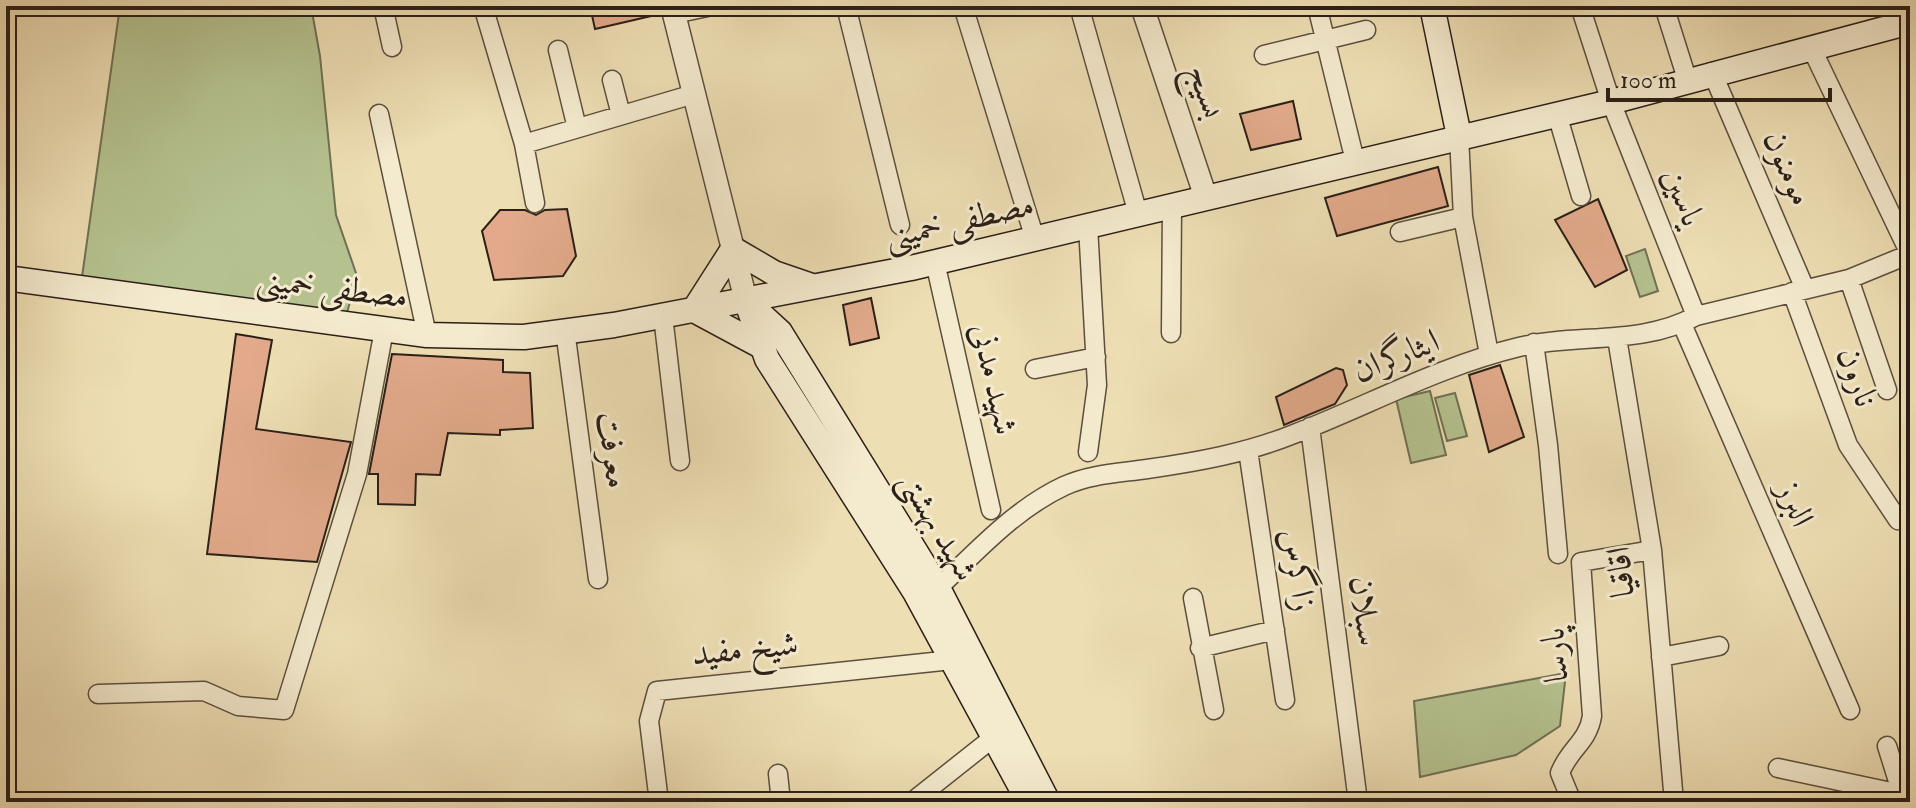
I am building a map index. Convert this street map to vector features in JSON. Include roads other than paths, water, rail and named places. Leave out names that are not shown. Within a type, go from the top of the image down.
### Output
[{"type":"main road","points":[[1432,6],[1459,136]]},
{"type":"main road","name":"مصطفی خمینی","points":[[6,278],[427,335],[524,337],[746,301],[935,262],[1611,102],[1712,72],[1910,22]]},
{"type":"main road","points":[[761,346],[694,310],[733,249],[774,273],[813,286]]},
{"type":"main road","name":"شهید بهشتی","points":[[746,301],[761,346],[915,592],[1029,802]]},
{"type":"main road","name":"شهید بهشتی","points":[[746,301],[780,332],[938,588],[1048,802]]},
{"type":"street","points":[[383,6],[392,47]]},
{"type":"street","points":[[483,6],[524,144],[535,203]]},
{"type":"street","points":[[673,10],[712,6]]},
{"type":"street","points":[[846,6],[900,225]]},
{"type":"street","points":[[963,6],[1035,239]]},
{"type":"street","points":[[1079,6],[1138,214]]},
{"type":"street","name":"بسیج","points":[[1142,6],[1206,198]]},
{"type":"street","points":[[1317,6],[1355,161]]},
{"type":"street","name":"یاسین","points":[[1580,6],[1689,320]]},
{"type":"street","points":[[1664,6],[1687,79]]},
{"type":"street","name":"شهید بهشتی","points":[[673,10],[746,301]]},
{"type":"street","points":[[1264,55],[1366,30]]},
{"type":"street","points":[[1811,47],[1910,254]]},
{"type":"street","points":[[558,50],[577,128]]},
{"type":"street","name":"مومنون","points":[[1712,72],[1798,290]]},
{"type":"street","points":[[612,80],[621,115]]},
{"type":"street","points":[[524,144],[694,94]]},
{"type":"street","points":[[379,114],[427,335]]},
{"type":"street","points":[[1557,114],[1581,196]]},
{"type":"street","points":[[1459,136],[1463,217],[1489,354]]},
{"type":"street","points":[[1171,333],[1172,206]]},
{"type":"street","points":[[1400,232],[1463,217]]},
{"type":"street","points":[[1088,226],[1097,385],[1088,452]]},
{"type":"street","name":"ایثارگران","points":[[938,588],[994,534],[1027,508],[1065,485],[1095,476],[1248,450],[1489,354],[1534,343],[1617,338],[1849,279],[1910,254]]},
{"type":"street","name":"شهید مدنی","points":[[935,262],[991,510]]},
{"type":"street","points":[[1849,279],[1887,390]]},
{"type":"street","name":"نارون","points":[[1798,290],[1848,445],[1904,518]]},
{"type":"street","points":[[663,316],[680,461]]},
{"type":"street","name":"البرز","points":[[1689,320],[1850,710]]},
{"type":"street","points":[[98,694],[204,691],[238,706],[284,710],[357,474],[384,330]]},
{"type":"street","name":"معرفت","points":[[565,330],[598,579]]},
{"type":"street","name":"اقاقیا","points":[[1617,338],[1652,550],[1674,802]]},
{"type":"street","points":[[1534,343],[1558,554]]},
{"type":"street","points":[[1035,369],[1096,357]]},
{"type":"street","name":"سبلان","points":[[1310,427],[1358,802]]},
{"type":"street","name":"زاگرس","points":[[1248,450],[1285,700]]},
{"type":"street","name":"پارسا","points":[[1569,801],[1560,773],[1565,758],[1590,734],[1592,716],[1581,562],[1652,550]]},
{"type":"street","points":[[1193,598],[1214,710]]},
{"type":"street","points":[[1200,648],[1275,630]]},
{"type":"street","points":[[1661,657],[1719,646]]},
{"type":"street","name":"شیخ مفید","points":[[659,802],[649,721],[657,691],[952,660]]},
{"type":"street","points":[[912,802],[994,737]]},
{"type":"street","points":[[1887,746],[1906,795]]},
{"type":"street","points":[[1778,768],[1906,795]]},
{"type":"street","points":[[778,774],[781,802]]}]
